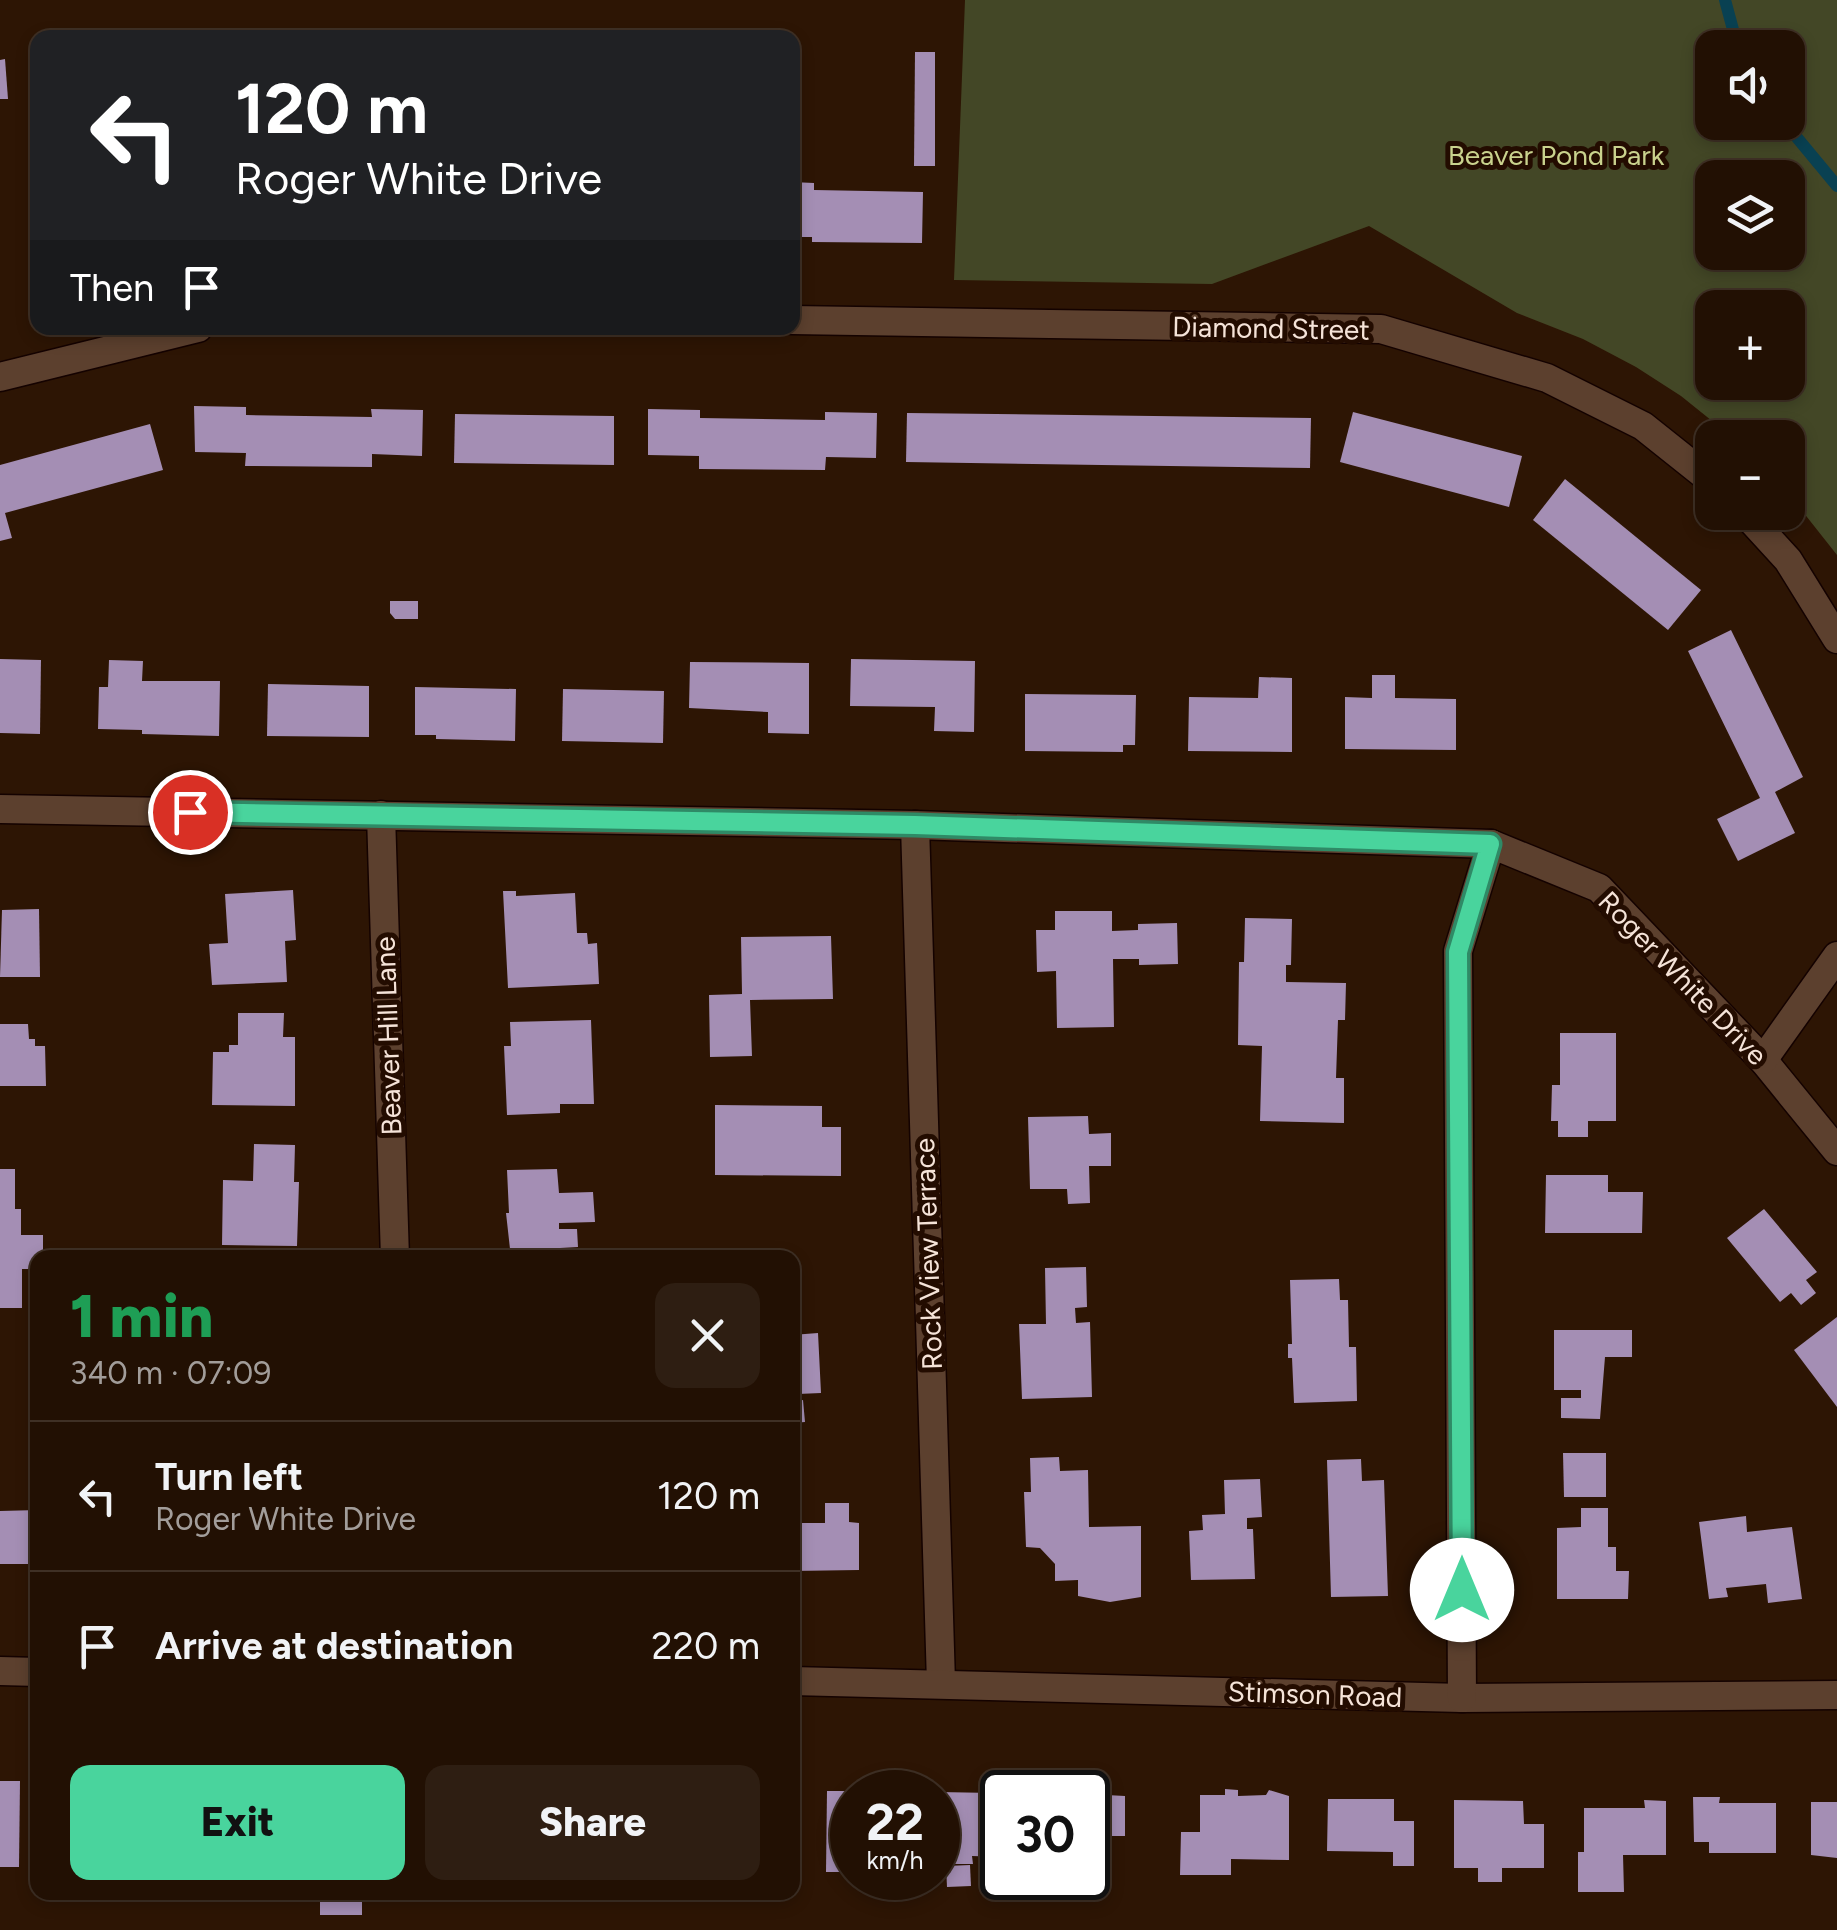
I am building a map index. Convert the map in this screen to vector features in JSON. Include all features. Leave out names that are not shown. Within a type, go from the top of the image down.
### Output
[{"type":"street","name":"Diamond Street","points":[[800,320],[1382,329],[1547,378],[1643,426],[1695,467]]},
{"type":"street","points":[[0,376],[169,335]]},
{"type":"street","points":[[1760,530],[1788,560],[1837,639]]},
{"type":"street","name":"Roger White Drive","points":[[0,809],[915,825],[1490,844],[1599,888],[1763,1060],[1837,1151]]},
{"type":"street","name":"Beaver Hill Lane","points":[[380,815],[395,1250]]},
{"type":"street","name":"Rock View Terrace","points":[[915,825],[942,1683]]},
{"type":"street","points":[[1462,1698],[1458,952],[1490,844]]},
{"type":"street","points":[[1763,1060],[1837,956]]},
{"type":"street","points":[[0,1671],[30,1672]]},
{"type":"street","name":"Stimson Road","points":[[800,1681],[1462,1698],[1837,1695]]},
{"type":"green space","name":"Beaver Pond Park","points":[[965,0],[1837,0],[1837,555],[1805,515],[1805,420],[1711,420],[1636,367],[1583,339],[1517,313],[1369,226],[1212,284],[954,280]]},
{"type":"building","points":[[915,52],[935,52],[935,166],[914,166]]},
{"type":"building","points":[[5,59],[8,99],[0,99],[0,60]]},
{"type":"building","points":[[800,182],[814,183],[814,190],[923,192],[922,243],[812,242],[812,237],[800,237]]},
{"type":"building","points":[[194,406],[246,407],[246,415],[372,417],[371,409],[423,410],[422,456],[372,454],[372,467],[245,466],[246,453],[195,452]]},
{"type":"building","points":[[648,409],[700,410],[700,418],[825,420],[825,412],[877,413],[876,458],[826,457],[825,470],[699,469],[699,456],[648,455]]},
{"type":"building","points":[[1353,412],[1522,456],[1509,507],[1340,462]]},
{"type":"building","points":[[907,413],[1311,418],[1310,468],[906,462]]},
{"type":"building","points":[[455,414],[614,416],[614,465],[454,463]]},
{"type":"building","points":[[150,424],[163,470],[5,513],[12,538],[0,541],[0,465]]},
{"type":"building","points":[[1565,479],[1701,590],[1668,630],[1533,520]]},
{"type":"building","points":[[390,601],[418,601],[418,619],[395,619],[390,613]]},
{"type":"building","points":[[1731,630],[1803,777],[1775,792],[1795,833],[1738,861],[1717,819],[1760,798],[1688,651]]},
{"type":"building","points":[[0,659],[41,660],[40,734],[0,733]]},
{"type":"building","points":[[851,659],[975,661],[974,732],[934,731],[935,707],[850,706]]},
{"type":"building","points":[[109,660],[143,661],[142,681],[220,681],[219,736],[98,729],[99,687],[108,687]]},
{"type":"building","points":[[690,662],[809,663],[809,734],[768,733],[768,712],[689,708]]},
{"type":"building","points":[[1372,675],[1395,675],[1395,698],[1456,699],[1456,750],[1345,749],[1345,697],[1372,698]]},
{"type":"building","points":[[1259,677],[1292,678],[1292,752],[1188,751],[1189,697],[1258,698]]},
{"type":"building","points":[[268,684],[369,686],[369,737],[267,736]]},
{"type":"building","points":[[415,687],[516,689],[515,741],[415,735]]},
{"type":"building","points":[[563,689],[664,691],[663,743],[562,741]]},
{"type":"building","points":[[1025,694],[1136,695],[1135,745],[1123,745],[1123,752],[1025,751]]},
{"type":"building","points":[[293,890],[296,940],[285,941],[287,982],[212,985],[209,944],[228,943],[225,894]]},
{"type":"building","points":[[503,891],[516,891],[516,896],[575,893],[577,933],[587,933],[588,944],[597,943],[599,984],[508,988]]},
{"type":"building","points":[[39,909],[40,977],[0,977],[2,910]]},
{"type":"building","points":[[1055,911],[1112,911],[1112,931],[1138,930],[1138,924],[1177,923],[1178,964],[1139,965],[1139,959],[1113,959],[1114,1027],[1057,1028],[1056,971],[1037,972],[1036,930],[1055,930]]},
{"type":"building","points":[[1245,918],[1292,919],[1291,965],[1286,965],[1286,982],[1346,983],[1345,1020],[1338,1020],[1336,1078],[1344,1078],[1344,1123],[1260,1121],[1262,1046],[1238,1045],[1239,962],[1244,962]]},
{"type":"building","points":[[831,936],[833,999],[750,1000],[752,1056],[710,1057],[709,995],[742,994],[741,937]]},
{"type":"building","points":[[238,1013],[284,1013],[283,1037],[295,1037],[295,1106],[212,1105],[213,1052],[229,1052],[229,1045],[238,1045]]},
{"type":"building","points":[[591,1020],[594,1104],[560,1104],[560,1113],[507,1115],[504,1046],[511,1046],[510,1022]]},
{"type":"building","points":[[0,1024],[28,1024],[29,1039],[35,1039],[35,1046],[45,1046],[46,1086],[0,1086]]},
{"type":"building","points":[[1560,1033],[1616,1033],[1616,1121],[1588,1121],[1588,1137],[1558,1137],[1558,1121],[1551,1121],[1552,1085],[1560,1085]]},
{"type":"building","points":[[715,1105],[822,1106],[822,1127],[841,1127],[841,1176],[715,1175]]},
{"type":"building","points":[[1088,1116],[1089,1134],[1111,1133],[1111,1166],[1089,1166],[1090,1203],[1068,1204],[1067,1189],[1030,1189],[1028,1117]]},
{"type":"building","points":[[254,1144],[295,1145],[294,1182],[299,1182],[297,1246],[222,1245],[223,1180],[253,1181]]},
{"type":"building","points":[[0,1169],[15,1169],[15,1209],[21,1209],[21,1235],[43,1235],[43,1250],[30,1250],[30,1269],[22,1269],[22,1308],[0,1308]]},
{"type":"building","points":[[557,1169],[559,1193],[593,1192],[595,1222],[559,1223],[559,1229],[577,1229],[578,1247],[510,1250],[507,1170]]},
{"type":"building","points":[[1546,1175],[1608,1175],[1608,1192],[1643,1192],[1642,1233],[1545,1233]]},
{"type":"building","points":[[1764,1209],[1817,1272],[1806,1280],[1816,1293],[1801,1305],[1791,1293],[1780,1302],[1727,1238]]},
{"type":"building","points":[[1086,1267],[1087,1307],[1075,1308],[1076,1323],[1090,1322],[1092,1397],[1022,1399],[1019,1324],[1046,1324],[1045,1268]]},
{"type":"building","points":[[1339,1279],[1340,1300],[1348,1300],[1349,1347],[1356,1347],[1357,1401],[1294,1403],[1292,1358],[1288,1358],[1288,1344],[1292,1344],[1290,1280]]},
{"type":"building","points":[[1837,1317],[1837,1407],[1794,1350]]},
{"type":"building","points":[[1554,1330],[1632,1330],[1632,1357],[1605,1357],[1600,1419],[1561,1418],[1561,1398],[1581,1398],[1581,1390],[1554,1390]]},
{"type":"building","points":[[818,1333],[821,1393],[800,1394],[800,1334]]},
{"type":"building","points":[[803,1400],[805,1422],[800,1422]]},
{"type":"building","points":[[1563,1453],[1606,1453],[1606,1497],[1564,1497]]},
{"type":"building","points":[[1059,1457],[1060,1471],[1088,1470],[1089,1527],[1141,1526],[1141,1597],[1110,1602],[1078,1596],[1078,1580],[1055,1581],[1055,1564],[1040,1548],[1026,1547],[1024,1492],[1031,1492],[1030,1458]]},
{"type":"building","points":[[1361,1459],[1362,1481],[1384,1480],[1388,1596],[1331,1597],[1327,1460]]},
{"type":"building","points":[[1260,1479],[1262,1517],[1247,1518],[1247,1529],[1253,1529],[1255,1579],[1191,1580],[1189,1531],[1203,1530],[1202,1515],[1225,1514],[1224,1480]]},
{"type":"building","points":[[825,1503],[849,1503],[849,1522],[859,1523],[859,1570],[800,1571],[800,1523],[825,1523]]},
{"type":"building","points":[[1581,1508],[1608,1508],[1608,1547],[1616,1547],[1616,1571],[1629,1571],[1628,1599],[1557,1599],[1557,1528],[1581,1527]]},
{"type":"building","points":[[30,1510],[30,1564],[0,1564],[0,1511]]},
{"type":"building","points":[[1746,1516],[1747,1532],[1792,1527],[1802,1599],[1768,1603],[1766,1584],[1726,1588],[1728,1597],[1709,1599],[1699,1522]]},
{"type":"building","points":[[0,1781],[20,1781],[19,1867],[0,1867]]},
{"type":"building","points":[[1225,1789],[1238,1790],[1238,1796],[1266,1795],[1269,1790],[1289,1796],[1289,1860],[1231,1859],[1231,1875],[1180,1875],[1181,1832],[1200,1832],[1200,1795],[1225,1795]]},
{"type":"building","points":[[827,1791],[830,1791],[830,1872],[826,1872]]},
{"type":"building","points":[[960,1792],[980,1793],[980,1856],[972,1856],[973,1864],[960,1864]]},
{"type":"building","points":[[1110,1795],[1125,1796],[1125,1836],[1110,1836]]},
{"type":"building","points":[[1693,1797],[1720,1797],[1719,1803],[1776,1803],[1776,1853],[1709,1853],[1709,1842],[1694,1842]]},
{"type":"building","points":[[1328,1799],[1394,1799],[1394,1821],[1414,1821],[1414,1866],[1393,1866],[1393,1852],[1327,1851]]},
{"type":"building","points":[[1454,1800],[1523,1801],[1524,1824],[1544,1824],[1544,1868],[1502,1868],[1502,1882],[1478,1882],[1478,1868],[1454,1868]]},
{"type":"building","points":[[1644,1800],[1666,1801],[1666,1855],[1623,1855],[1624,1892],[1578,1892],[1578,1852],[1584,1852],[1584,1808],[1645,1808]]},
{"type":"building","points":[[1811,1802],[1837,1802],[1837,1858],[1811,1855]]},
{"type":"building","points":[[960,1865],[970,1865],[971,1886],[960,1886]]},
{"type":"building","points":[[320,1900],[362,1900],[362,1915],[320,1915]]},
{"type":"waterway","points":[[1725,0],[1733,30]]},
{"type":"waterway","points":[[1799,140],[1837,186]]},
{"type":"route","points":[[190,812],[915,825],[1490,844],[1458,952],[1462,1590]]}]
